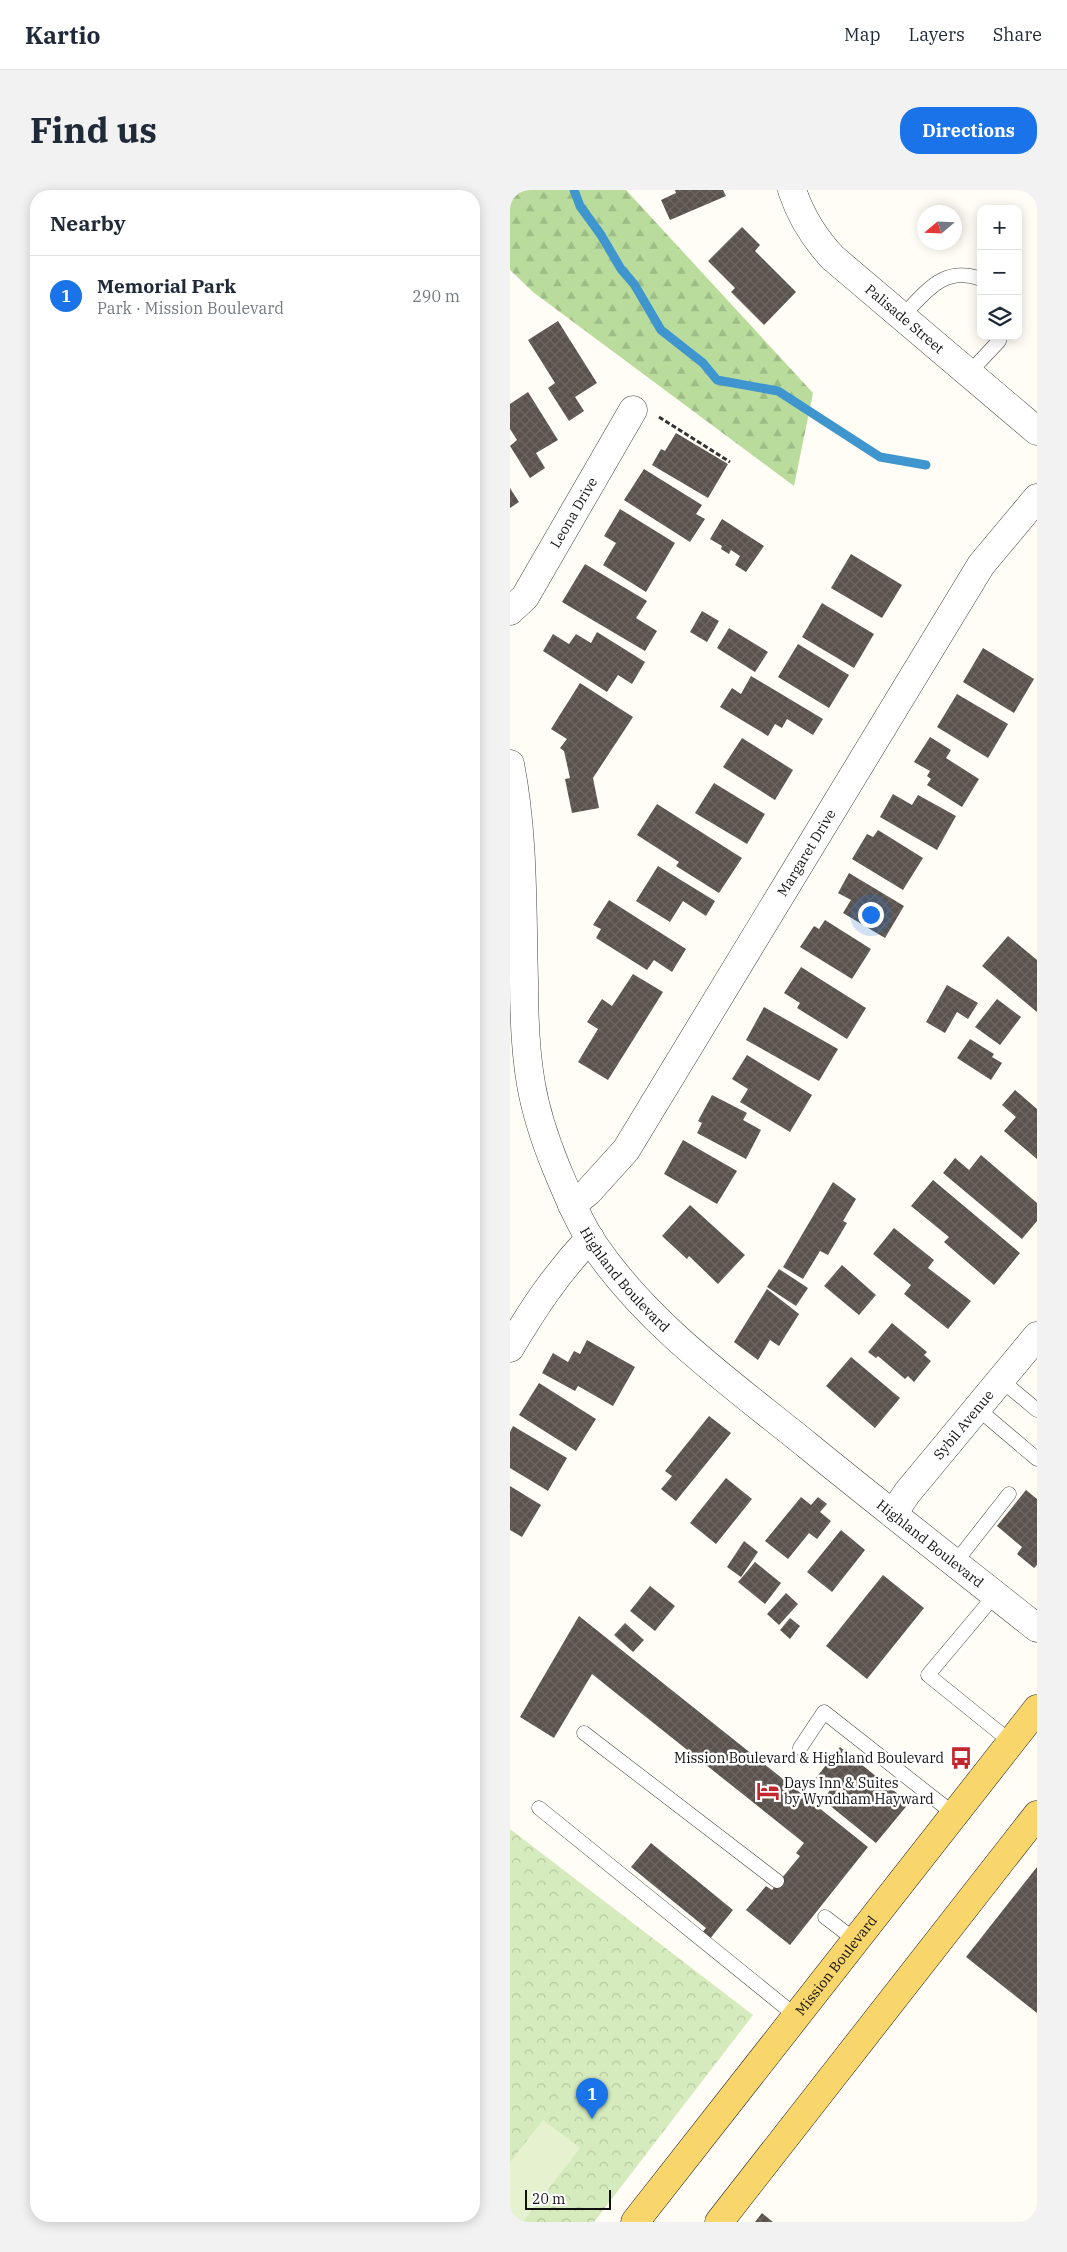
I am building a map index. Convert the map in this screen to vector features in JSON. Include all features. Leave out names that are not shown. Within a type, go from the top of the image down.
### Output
[{"type":"main road","name":"Mission Boulevard","points":[[635,2222],[1037,1709]]},
{"type":"main road","points":[[719,2222],[1037,1815]]},
{"type":"street","name":"Palisade Street","points":[[792,190],[803,218],[816,239],[833,258],[1037,431]]},
{"type":"street","name":"Leona Drive","points":[[510,612],[525,598],[642,413]]},
{"type":"street","name":"Margaret Drive","points":[[572,1205],[588,1192],[626,1150],[981,565],[1037,498]]},
{"type":"street","name":"Highland Boulevard","points":[[510,764],[518,807],[525,1027],[531,1084],[543,1133],[572,1205],[590,1238],[619,1279],[645,1308],[687,1347],[1037,1628]]},
{"type":"street","points":[[510,1348],[540,1298],[567,1262],[590,1238]]},
{"type":"street","name":"Sybil Avenue","points":[[893,1514],[907,1493],[1037,1336]]},
{"type":"lane","points":[[901,317],[936,282],[951,275],[968,274],[977,277]]},
{"type":"lane","points":[[968,374],[999,340]]},
{"type":"lane","points":[[1001,1380],[1037,1410]]},
{"type":"lane","points":[[978,1409],[1037,1458]]},
{"type":"lane","points":[[955,1563],[1009,1494]]},
{"type":"lane","points":[[995,1594],[928,1675],[1011,1742]]},
{"type":"lane","points":[[800,1748],[824,1712],[954,1814]]},
{"type":"lane","points":[[584,1734],[777,1881]]},
{"type":"lane","points":[[539,1808],[796,2016]]},
{"type":"lane","points":[[825,1917],[855,1940]]},
{"type":"path","points":[[642,413],[658,417],[730,462]]},
{"type":"green space","points":[[510,190],[626,190],[813,393],[794,486],[533,292],[510,270]]},
{"type":"green space","points":[[510,1829],[753,2015],[594,2222],[510,2222]]},
{"type":"green space","points":[[543,2120],[580,2148],[523,2222],[510,2222],[510,2162]]},
{"type":"building","points":[[675,190],[723,190],[726,196],[670,220],[661,200],[676,193]]},
{"type":"building","points":[[742,227],[760,245],[755,251],[796,292],[764,325],[731,292],[735,288],[708,261]]},
{"type":"building","points":[[558,321],[597,383],[575,397],[584,411],[569,421],[548,388],[555,383],[528,340]]},
{"type":"building","points":[[528,392],[558,440],[536,453],[545,468],[530,478],[510,446],[517,440],[510,429],[510,404]]},
{"type":"building","points":[[676,433],[728,464],[708,498],[652,465],[661,449],[665,451]]},
{"type":"building","points":[[644,469],[702,505],[696,514],[705,519],[690,542],[624,500]]},
{"type":"building","points":[[510,488],[519,502],[510,508]]},
{"type":"building","points":[[620,509],[675,543],[646,592],[603,565],[616,543],[604,536]]},
{"type":"building","points":[[722,519],[764,546],[746,572],[735,565],[740,556],[731,550],[729,554],[721,549],[722,546],[710,539]]},
{"type":"building","points":[[851,554],[902,585],[882,618],[831,588]]},
{"type":"building","points":[[585,564],[647,601],[636,618],[657,631],[645,651],[562,602]]},
{"type":"building","points":[[822,603],[874,634],[854,668],[802,637]]},
{"type":"building","points":[[702,611],[719,621],[707,642],[690,632]]},
{"type":"building","points":[[729,628],[768,652],[755,672],[717,648]]},
{"type":"building","points":[[597,632],[645,662],[632,684],[618,675],[607,692],[543,651],[553,634],[569,644],[576,634],[591,643]]},
{"type":"building","points":[[798,644],[849,675],[829,708],[778,677]]},
{"type":"building","points":[[983,648],[1034,679],[1014,713],[963,682]]},
{"type":"building","points":[[751,676],[823,719],[813,735],[787,719],[782,728],[775,724],[768,736],[720,707],[732,688],[741,694]]},
{"type":"building","points":[[580,683],[633,717],[593,778],[599,808],[572,813],[565,779],[570,778],[564,751],[560,748],[567,739],[551,729]]},
{"type":"building","points":[[957,694],[1008,724],[988,758],[937,727]]},
{"type":"building","points":[[930,737],[951,750],[946,758],[979,779],[962,807],[927,785],[931,779],[927,776],[930,771],[914,762]]},
{"type":"building","points":[[742,738],[793,770],[775,800],[723,767]]},
{"type":"building","points":[[714,783],[765,814],[747,844],[695,813]]},
{"type":"building","points":[[893,794],[912,805],[918,795],[956,816],[937,850],[880,817]]},
{"type":"building","points":[[657,804],[742,858],[719,893],[676,866],[679,862],[637,835]]},
{"type":"building","points":[[878,830],[923,858],[903,890],[852,859],[867,834],[873,837]]},
{"type":"building","points":[[658,866],[715,901],[706,916],[683,901],[670,922],[636,901]]},
{"type":"building","points":[[849,873],[904,906],[885,938],[843,913],[851,900],[838,893]]},
{"type":"building","points":[[609,900],[686,949],[672,972],[654,960],[647,970],[596,938],[601,929],[593,925]]},
{"type":"building","points":[[825,920],[871,949],[852,979],[800,947],[814,926],[819,929]]},
{"type":"building","points":[[1008,936],[1037,960],[1037,1012],[982,966]]},
{"type":"building","points":[[801,967],[866,1008],[847,1039],[797,1008],[800,1003],[784,993]]},
{"type":"building","points":[[633,974],[663,992],[608,1080],[578,1062],[598,1029],[587,1022],[602,999],[612,1006]]},
{"type":"building","points":[[947,985],[978,1003],[968,1019],[957,1012],[945,1033],[926,1022]]},
{"type":"building","points":[[997,999],[1021,1017],[1000,1045],[975,1027]]},
{"type":"building","points":[[764,1007],[838,1049],[819,1081],[746,1040]]},
{"type":"building","points":[[970,1039],[994,1054],[992,1057],[1002,1063],[991,1080],[957,1058]]},
{"type":"building","points":[[747,1055],[812,1095],[790,1132],[740,1102],[748,1089],[732,1079]]},
{"type":"building","points":[[1015,1090],[1037,1109],[1037,1159],[1004,1131],[1016,1117],[1002,1105]]},
{"type":"building","points":[[712,1095],[747,1113],[743,1120],[761,1130],[746,1159],[697,1133],[702,1123],[698,1121]]},
{"type":"building","points":[[683,1140],[737,1171],[717,1204],[664,1174]]},
{"type":"building","points":[[981,1155],[1037,1203],[1037,1221],[1022,1239],[943,1173],[955,1158],[969,1170]]},
{"type":"building","points":[[933,1180],[1020,1253],[994,1285],[944,1242],[949,1237],[911,1206]]},
{"type":"building","points":[[833,1182],[856,1199],[843,1221],[847,1223],[828,1255],[820,1251],[803,1279],[783,1267]]},
{"type":"building","points":[[690,1205],[745,1255],[718,1284],[689,1256],[687,1259],[662,1236]]},
{"type":"building","points":[[894,1228],[934,1260],[928,1268],[971,1301],[948,1329],[904,1294],[911,1285],[873,1254]]},
{"type":"building","points":[[842,1265],[876,1295],[859,1315],[824,1286]]},
{"type":"building","points":[[779,1269],[808,1288],[796,1306],[767,1287]]},
{"type":"building","points":[[767,1289],[799,1314],[779,1346],[770,1340],[758,1360],[734,1342]]},
{"type":"building","points":[[892,1323],[927,1352],[924,1355],[931,1361],[914,1382],[908,1376],[905,1379],[878,1356],[876,1358],[868,1352]]},
{"type":"building","points":[[587,1340],[635,1367],[613,1406],[578,1386],[575,1391],[542,1373],[553,1353],[568,1362],[574,1351],[580,1354]]},
{"type":"building","points":[[851,1357],[900,1398],[875,1428],[826,1386]]},
{"type":"building","points":[[539,1383],[596,1419],[576,1451],[519,1415]]},
{"type":"building","points":[[709,1416],[731,1433],[676,1501],[661,1489],[672,1476],[665,1471]]},
{"type":"building","points":[[513,1426],[567,1458],[548,1491],[510,1468],[510,1432]]},
{"type":"building","points":[[726,1478],[752,1499],[716,1544],[690,1523]]},
{"type":"building","points":[[510,1486],[541,1505],[522,1537],[510,1530]]},
{"type":"building","points":[[1026,1490],[1037,1499],[1037,1565],[1034,1568],[1017,1554],[1022,1547],[997,1526]]},
{"type":"building","points":[[801,1497],[811,1505],[818,1497],[827,1504],[820,1512],[831,1521],[817,1539],[809,1533],[788,1559],[765,1541]]},
{"type":"building","points":[[841,1530],[865,1550],[832,1592],[807,1572]]},
{"type":"building","points":[[744,1541],[758,1552],[741,1577],[727,1567]]},
{"type":"building","points":[[755,1562],[781,1583],[765,1604],[738,1582]]},
{"type":"building","points":[[883,1575],[924,1608],[867,1679],[826,1646]]},
{"type":"building","points":[[650,1586],[675,1606],[655,1631],[630,1611]]},
{"type":"building","points":[[786,1593],[798,1604],[779,1625],[767,1614]]},
{"type":"building","name":"Days Inn & Suites by Wyndham Hayward","points":[[579,1616],[868,1847],[790,1945],[746,1910],[766,1886],[772,1890],[800,1856],[796,1853],[804,1843],[592,1674],[554,1738],[520,1717]]},
{"type":"building","points":[[790,1618],[800,1626],[790,1639],[780,1630]]},
{"type":"building","points":[[625,1623],[644,1640],[633,1652],[614,1635]]},
{"type":"building","points":[[840,1747],[909,1803],[876,1843],[823,1800],[830,1790],[816,1778]]},
{"type":"building","points":[[651,1843],[733,1910],[709,1940],[701,1934],[706,1928],[631,1867]]},
{"type":"building","points":[[1037,1867],[1037,2013],[966,1957]]},
{"type":"building","points":[[762,2213],[773,2222],[755,2222]]},
{"type":"waterway","points":[[574,190],[580,206],[601,235],[621,269],[634,284],[661,330],[703,363],[717,380],[778,391],[880,457],[926,465]]},
{"type":"place","name":"Mission Boulevard & Highland Boulevard","points":[[961,1758]]},
{"type":"place","name":"Days Inn & Suites by Wyndham Hayward","points":[[768,1791]]},
{"type":"place","name":"Memorial Park","points":[[592,2119]]}]
